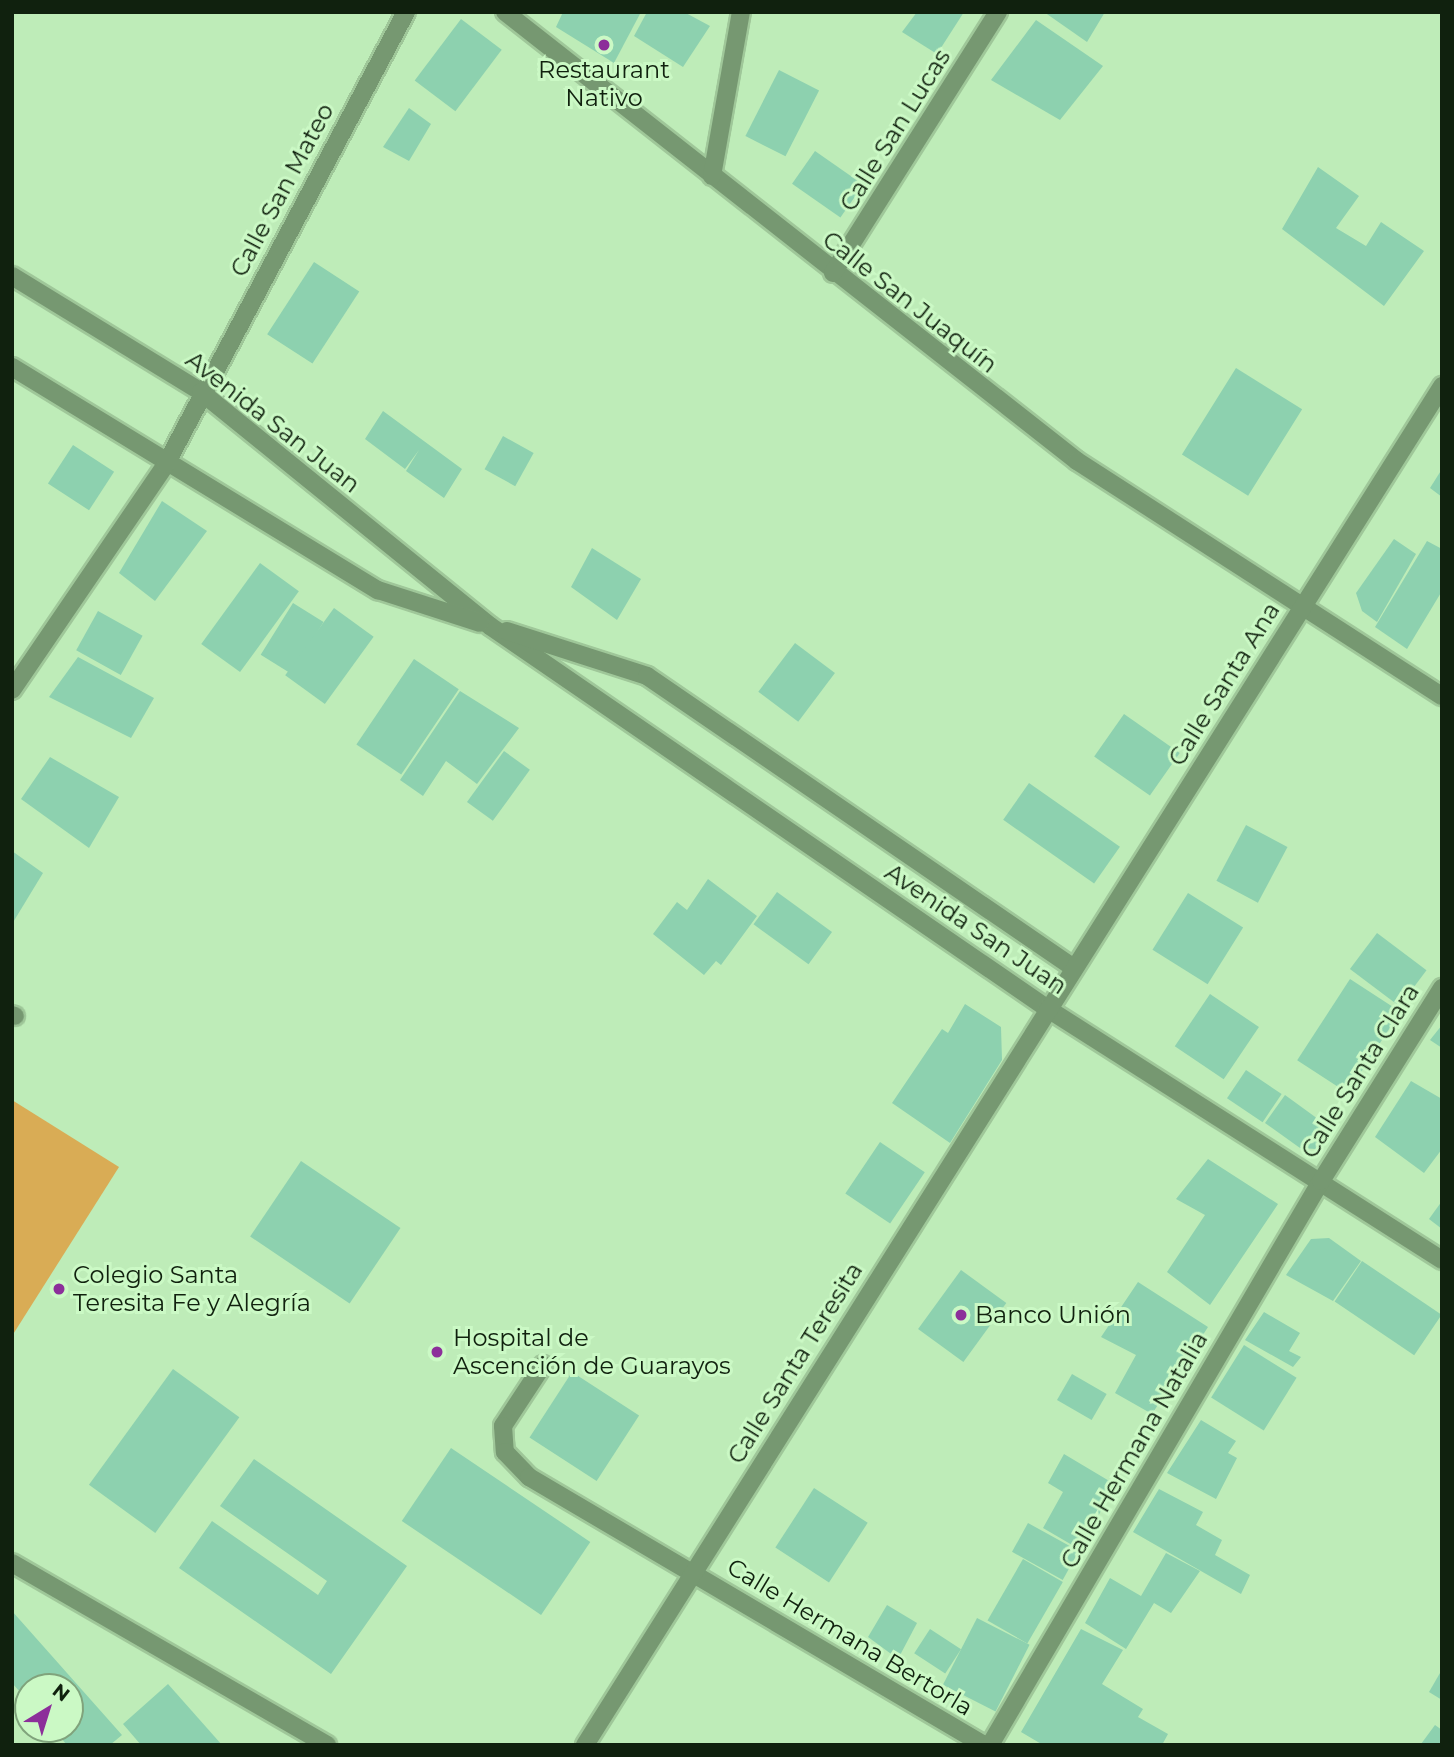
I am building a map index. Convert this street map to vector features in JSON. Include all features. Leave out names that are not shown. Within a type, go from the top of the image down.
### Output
[{"type":"street","name":"Calle San Mateo","points":[[12,690],[166,464],[201,392],[406,12]]},
{"type":"street","name":"Calle San Juaquín","points":[[505,12],[832,273],[1077,461],[1442,696]]},
{"type":"street","points":[[712,176],[741,12]]},
{"type":"street","name":"Calle San Lucas","points":[[832,273],[998,12]]},
{"type":"street","name":"Avenida San Juan","points":[[12,276],[201,392],[490,626],[1048,1009],[1442,1260]]},
{"type":"street","name":"Avenida San Juan","points":[[12,367],[166,464],[378,590],[647,676],[1074,968]]},
{"type":"street","name":"Calle Santa Ana","points":[[1048,1009],[1442,386]]},
{"type":"street","name":"Calle Santa Clara","points":[[1321,1181],[1442,988]]},
{"type":"street","name":"Calle Santa Teresita","points":[[585,1745],[1048,1009]]},
{"type":"street","name":"Calle Hermana Natalia","points":[[990,1745],[1321,1181]]},
{"type":"street","name":"Calle Hermana Bertorla","points":[[543,1365],[503,1426],[501,1440],[513,1462],[529,1477],[984,1745]]},
{"type":"street","points":[[12,1563],[327,1745]]},
{"type":"shaded area","points":[[12,1100],[119,1167],[12,1336]]},
{"type":"building","name":"Restaurant Nativo","points":[[563,12],[641,12],[614,63],[556,27]]},
{"type":"building","points":[[647,12],[684,12],[710,26],[683,67],[634,36]]},
{"type":"building","points":[[917,12],[964,12],[937,54],[902,32]]},
{"type":"building","points":[[1044,12],[1105,12],[1087,42]]},
{"type":"building","points":[[461,19],[502,50],[455,111],[415,80]]},
{"type":"building","points":[[1036,20],[1103,66],[1060,120],[991,80]]},
{"type":"building","points":[[779,70],[819,90],[785,156],[745,136]]},
{"type":"building","points":[[409,108],[431,124],[409,161],[383,147]]},
{"type":"building","points":[[815,151],[863,185],[840,218],[792,184]]},
{"type":"building","points":[[1318,167],[1359,196],[1336,228],[1366,246],[1381,222],[1424,251],[1384,306],[1282,229]]},
{"type":"building","points":[[314,262],[359,291],[312,364],[267,334]]},
{"type":"building","points":[[1236,368],[1302,409],[1248,496],[1182,455]]},
{"type":"building","points":[[383,411],[462,469],[444,498],[406,471],[419,450],[405,469],[365,439]]},
{"type":"building","points":[[503,436],[534,453],[515,486],[485,469]]},
{"type":"building","points":[[73,445],[114,472],[89,510],[48,484]]},
{"type":"building","points":[[1442,469],[1442,497],[1430,488]]},
{"type":"building","points":[[162,501],[207,531],[155,601],[119,573]]},
{"type":"building","points":[[1394,539],[1416,554],[1377,622],[1362,611],[1356,593]]},
{"type":"building","points":[[1427,541],[1442,549],[1442,591],[1407,649],[1375,627]]},
{"type":"building","points":[[592,548],[641,579],[617,620],[571,587]]},
{"type":"building","points":[[260,563],[299,591],[240,672],[201,644]]},
{"type":"building","points":[[293,603],[324,622],[291,674],[261,655]]},
{"type":"building","points":[[334,608],[374,637],[325,704],[285,675]]},
{"type":"building","points":[[98,611],[143,636],[121,675],[76,650]]},
{"type":"building","points":[[795,643],[835,673],[798,722],[758,692]]},
{"type":"building","points":[[78,657],[154,698],[131,738],[49,697]]},
{"type":"building","points":[[414,659],[459,689],[401,775],[356,744]]},
{"type":"building","points":[[460,691],[519,728],[477,784],[446,761],[423,796],[400,780]]},
{"type":"building","points":[[1124,714],[1180,753],[1150,796],[1094,757]]},
{"type":"building","points":[[504,751],[530,770],[493,821],[467,802]]},
{"type":"building","points":[[50,757],[119,797],[89,848],[21,799]]},
{"type":"building","points":[[1029,783],[1120,847],[1094,884],[1003,820]]},
{"type":"building","points":[[1246,825],[1287,847],[1258,903],[1216,881]]},
{"type":"building","points":[[12,851],[43,873],[12,924]]},
{"type":"building","points":[[708,879],[757,916],[721,965],[716,961],[704,975],[653,934],[677,902],[687,910]]},
{"type":"building","points":[[777,892],[832,932],[809,964],[753,924]]},
{"type":"building","points":[[1188,893],[1243,927],[1208,984],[1152,950]]},
{"type":"building","points":[[1377,933],[1427,970],[1399,1006],[1350,969]]},
{"type":"building","points":[[1350,979],[1400,1012],[1347,1093],[1297,1060]]},
{"type":"building","points":[[1210,994],[1259,1027],[1224,1079],[1175,1046]]},
{"type":"building","points":[[965,1004],[1001,1027],[1002,1060],[950,1143],[892,1103],[942,1029],[948,1033]]},
{"type":"building","points":[[1442,1025],[1442,1048],[1430,1040]]},
{"type":"building","points":[[1246,1070],[1282,1094],[1263,1122],[1227,1098]]},
{"type":"building","points":[[1411,1081],[1442,1099],[1442,1149],[1424,1173],[1375,1137]]},
{"type":"building","points":[[1285,1095],[1329,1127],[1316,1149],[1300,1148],[1265,1123]]},
{"type":"building","points":[[880,1142],[925,1172],[890,1224],[845,1193]]},
{"type":"building","points":[[1208,1159],[1278,1204],[1210,1305],[1167,1272],[1205,1215],[1176,1199]]},
{"type":"building","points":[[301,1161],[400,1228],[350,1304],[250,1236]]},
{"type":"building","points":[[1442,1201],[1442,1229],[1429,1219]]},
{"type":"building","points":[[1329,1238],[1361,1261],[1333,1301],[1286,1275],[1311,1239]]},
{"type":"building","points":[[1362,1261],[1442,1315],[1414,1355],[1335,1302]]},
{"type":"building","name":"Banco Unión","points":[[961,1270],[1006,1303],[963,1362],[918,1329]]},
{"type":"building","points":[[1138,1282],[1208,1327],[1152,1414],[1115,1393],[1136,1355],[1101,1337]]},
{"type":"building","points":[[1264,1312],[1300,1333],[1289,1351],[1301,1357],[1293,1367],[1245,1340]]},
{"type":"building","points":[[1244,1345],[1297,1378],[1264,1430],[1211,1398]]},
{"type":"building","points":[[173,1369],[239,1417],[155,1533],[89,1485]]},
{"type":"building","points":[[572,1372],[639,1416],[597,1481],[530,1437]]},
{"type":"building","points":[[1072,1374],[1107,1394],[1092,1420],[1057,1400]]},
{"type":"building","points":[[1201,1420],[1236,1441],[1228,1453],[1237,1458],[1216,1499],[1167,1473]]},
{"type":"building","points":[[451,1448],[590,1542],[541,1615],[402,1521]]},
{"type":"building","points":[[1064,1454],[1116,1485],[1079,1549],[1043,1528],[1063,1492],[1048,1483]]},
{"type":"building","points":[[254,1459],[407,1566],[331,1674],[179,1568],[212,1521],[318,1595],[327,1581],[220,1506]]},
{"type":"building","points":[[814,1488],[868,1523],[829,1582],[775,1548]]},
{"type":"building","points":[[1159,1489],[1203,1512],[1196,1525],[1222,1540],[1215,1555],[1250,1575],[1241,1594],[1133,1532]]},
{"type":"building","points":[[1028,1523],[1079,1551],[1063,1580],[1012,1552]]},
{"type":"building","points":[[1166,1553],[1200,1571],[1171,1613],[1154,1603],[1126,1649],[1085,1623],[1110,1578],[1141,1596]]},
{"type":"building","points":[[1023,1559],[1063,1582],[1027,1643],[988,1620]]},
{"type":"building","points":[[887,1605],[917,1623],[898,1659],[868,1637]]},
{"type":"building","points":[[12,1611],[67,1673],[14,1673],[14,1685]]},
{"type":"building","points":[[977,1618],[1030,1645],[996,1712],[943,1685]]},
{"type":"building","points":[[930,1629],[961,1649],[945,1673],[914,1653]]},
{"type":"building","points":[[1081,1629],[1123,1650],[1102,1684],[1143,1709],[1138,1717],[1168,1734],[1162,1745],[1043,1745],[1021,1732]]},
{"type":"building","points":[[1440,1673],[1442,1674],[1442,1700],[1429,1692]]},
{"type":"building","points":[[168,1684],[222,1745],[141,1745],[123,1724]]},
{"type":"building","points":[[84,1692],[122,1735],[110,1745],[65,1743],[84,1743]]},
{"type":"building","points":[[1435,1725],[1442,1730],[1442,1745],[1421,1744]]},
{"type":"place","name":"Restaurant Nativo","points":[[604,45]]},
{"type":"place","name":"Colegio Santa Teresita Fe y Alegría","points":[[59,1289]]},
{"type":"place","name":"Banco Unión","points":[[961,1315]]},
{"type":"place","name":"Hospital de Ascención de Guarayos","points":[[437,1352]]}]
